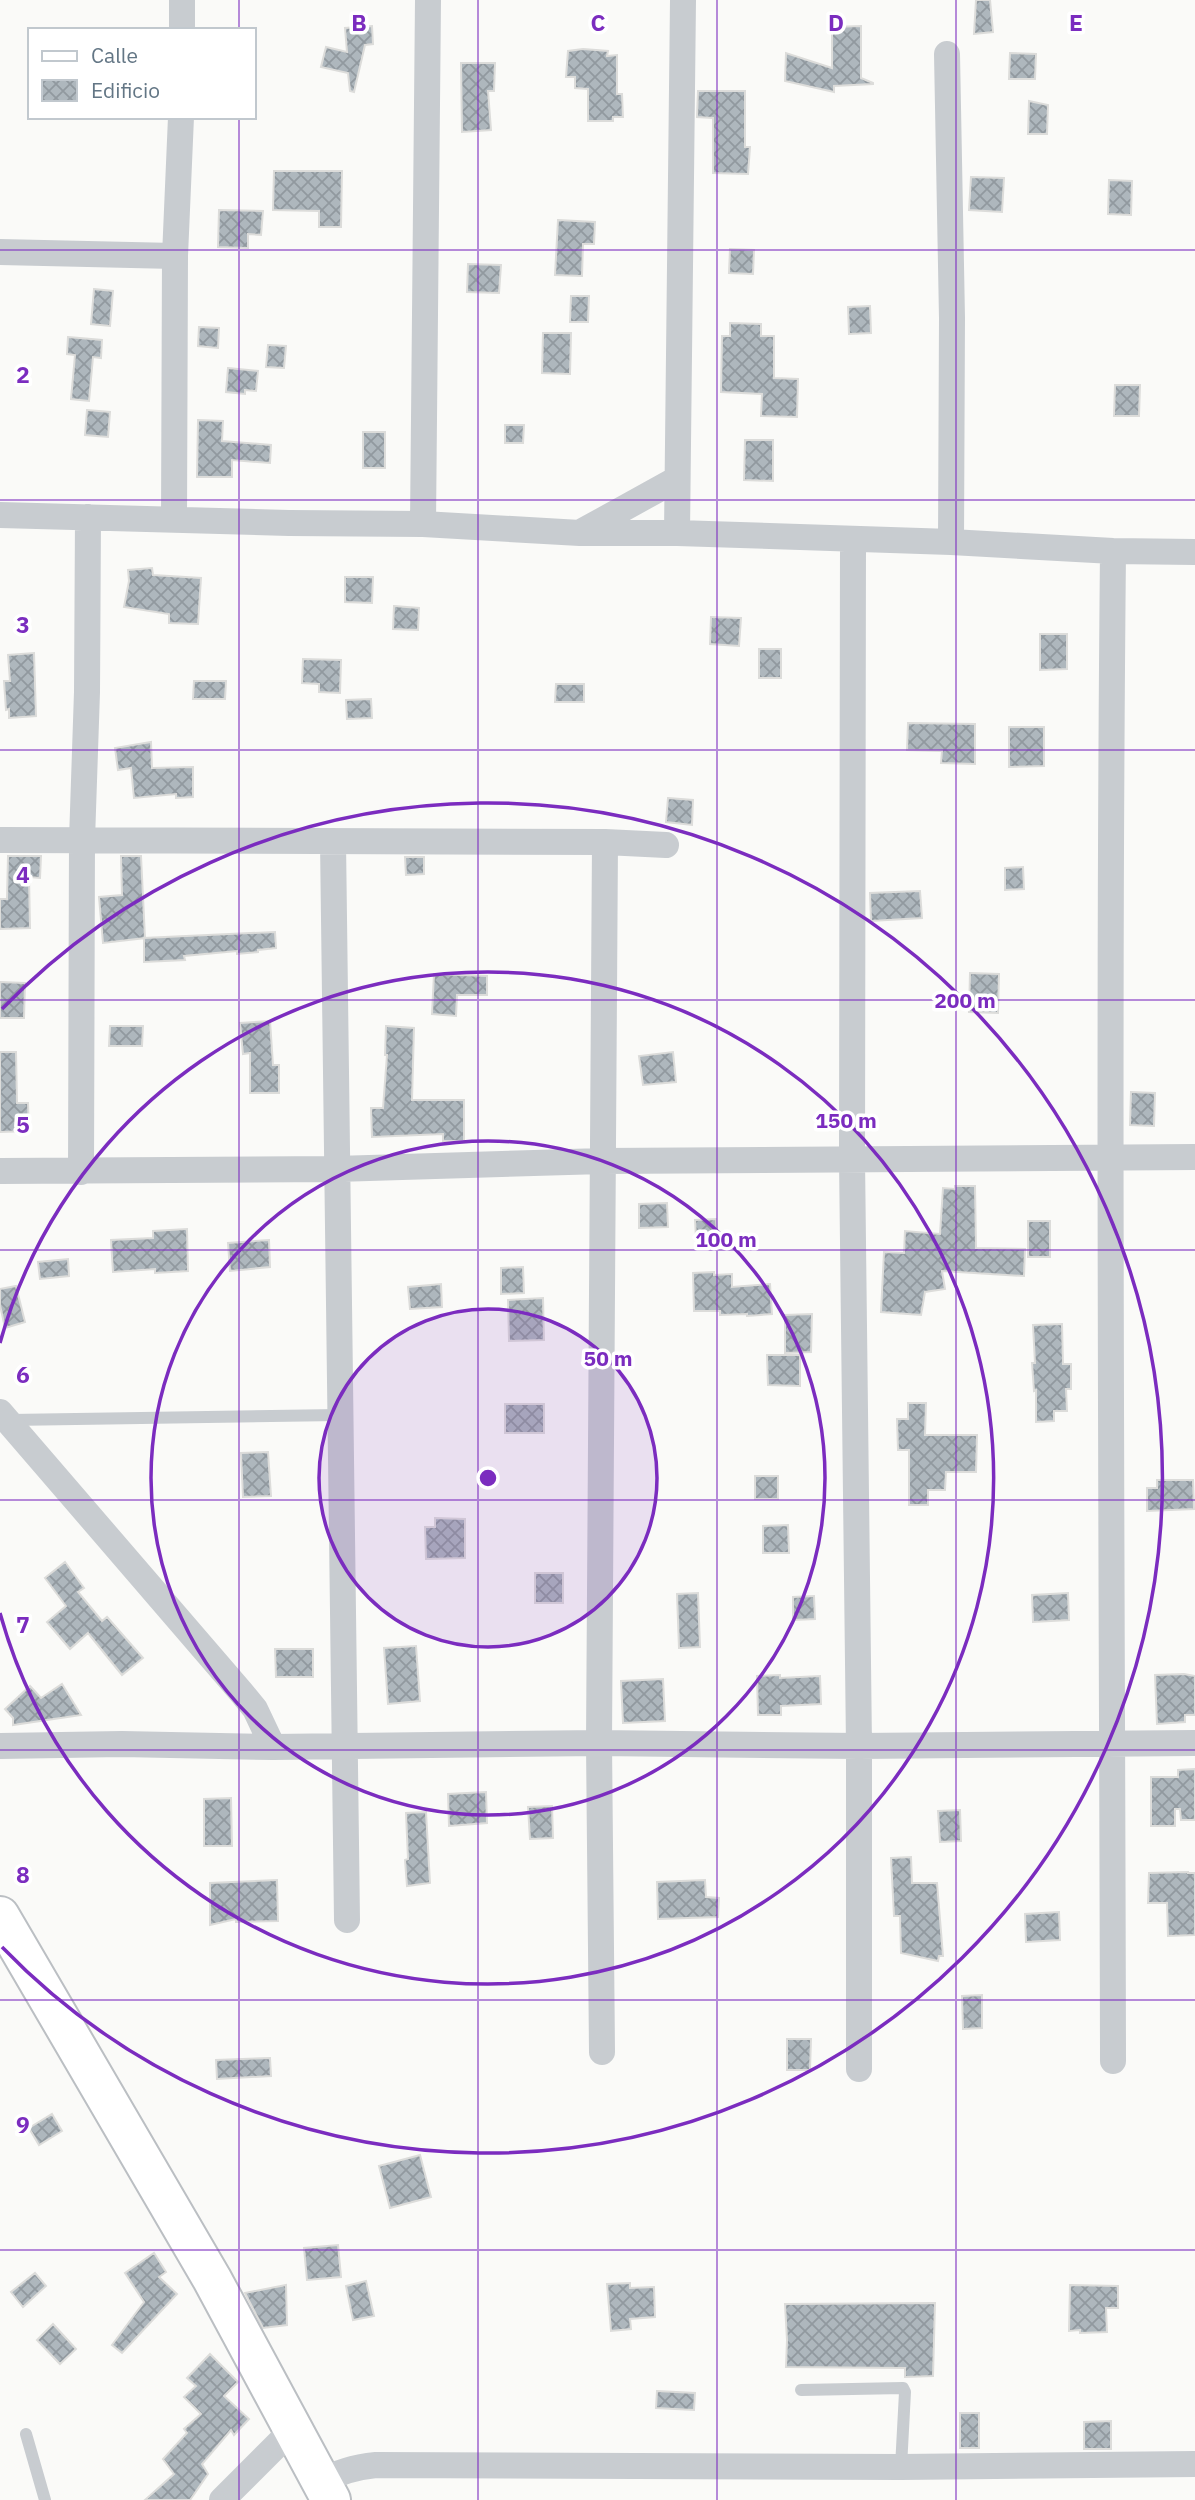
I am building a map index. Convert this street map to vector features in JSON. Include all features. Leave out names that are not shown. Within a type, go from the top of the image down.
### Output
[{"type":"main road","points":[[0,1916],[212,2279],[326,2491]]},
{"type":"street","points":[[182,0],[182,28]]},
{"type":"street","points":[[423,524],[428,0]]},
{"type":"street","points":[[677,533],[683,0]]},
{"type":"street","points":[[947,54],[952,318],[951,542]]},
{"type":"street","points":[[174,519],[175,257],[181,119]]},
{"type":"street","points":[[0,252],[175,257]]},
{"type":"street","points":[[580,533],[677,479]]},
{"type":"street","points":[[0,515],[423,524],[580,533],[677,533],[1195,552]]},
{"type":"street","points":[[81,1172],[82,840],[87,692],[88,517]]},
{"type":"street","points":[[853,539],[852,1158],[859,1746],[859,2069]]},
{"type":"street","points":[[1113,551],[1110,1157],[1113,2061]]},
{"type":"street","points":[[0,840],[605,842],[666,845]]},
{"type":"street","points":[[333,841],[347,1920]]},
{"type":"street","points":[[603,2052],[599,1743],[605,842]]},
{"type":"street","points":[[0,1171],[336,1169],[603,1161],[852,1158],[1195,1157]]},
{"type":"street","points":[[3,1416],[241,1692],[254,1709],[273,1747]]},
{"type":"street","points":[[0,1746],[122,1744],[273,1747],[599,1743],[859,1746],[1195,1743]]},
{"type":"street","points":[[222,2500],[293,2429]]},
{"type":"street","points":[[326,2491],[337,2473],[355,2467],[376,2465],[901,2467],[1195,2464]]},
{"type":"lane","points":[[3,1416],[339,1415]]},
{"type":"lane","points":[[801,2390],[903,2388],[905,2392],[901,2467]]},
{"type":"lane","points":[[26,2434],[45,2500]]},
{"type":"building","points":[[976,0],[990,0],[993,32],[974,34]]},
{"type":"building","points":[[372,26],[373,44],[365,45],[354,92],[350,91],[348,73],[321,67],[326,47],[347,52],[345,28]]},
{"type":"building","points":[[861,26],[861,78],[873,84],[834,86],[834,92],[785,81],[786,53],[832,68],[832,27]]},
{"type":"building","points":[[568,51],[608,51],[607,56],[617,55],[617,94],[622,94],[623,117],[613,117],[613,121],[588,121],[588,89],[575,88],[575,77],[566,77]]},
{"type":"building","points":[[1010,53],[1036,54],[1035,79],[1009,79]]},
{"type":"building","points":[[461,63],[495,63],[494,91],[488,91],[491,130],[462,132]]},
{"type":"building","points":[[698,91],[745,91],[745,147],[750,147],[748,174],[713,173],[713,118],[697,117]]},
{"type":"building","points":[[1029,101],[1048,105],[1047,134],[1028,134]]},
{"type":"building","points":[[274,171],[342,171],[341,227],[319,227],[319,211],[273,210]]},
{"type":"building","points":[[971,177],[1004,178],[1002,212],[969,210]]},
{"type":"building","points":[[1109,180],[1132,181],[1131,215],[1108,214]]},
{"type":"building","points":[[219,210],[263,211],[261,235],[248,234],[248,248],[218,247]]},
{"type":"building","points":[[558,220],[595,222],[594,244],[583,244],[582,276],[555,275]]},
{"type":"building","points":[[730,249],[754,250],[753,274],[729,273]]},
{"type":"building","points":[[468,264],[501,265],[499,293],[467,292]]},
{"type":"building","points":[[94,289],[113,291],[110,326],[91,324]]},
{"type":"building","points":[[571,296],[589,296],[588,322],[570,322]]},
{"type":"building","points":[[870,306],[871,333],[849,334],[848,307]]},
{"type":"building","points":[[730,323],[761,324],[761,336],[774,336],[774,378],[798,379],[797,417],[761,416],[762,394],[721,392],[722,336],[730,336]]},
{"type":"building","points":[[199,327],[219,328],[218,348],[198,346]]},
{"type":"building","points":[[543,333],[571,333],[570,374],[542,373]]},
{"type":"building","points":[[68,337],[102,340],[101,358],[93,357],[89,401],[71,399],[75,355],[67,354]]},
{"type":"building","points":[[268,345],[286,346],[284,368],[266,367]]},
{"type":"building","points":[[228,368],[258,371],[256,391],[245,390],[245,394],[226,392]]},
{"type":"building","points":[[1115,385],[1140,385],[1139,416],[1114,416]]},
{"type":"building","points":[[87,410],[110,412],[108,437],[85,435]]},
{"type":"building","points":[[198,420],[223,421],[222,441],[271,445],[270,463],[232,460],[232,477],[197,477]]},
{"type":"building","points":[[505,425],[524,425],[523,443],[505,443]]},
{"type":"building","points":[[363,432],[385,432],[385,468],[363,468]]},
{"type":"building","points":[[745,440],[773,440],[773,481],[744,480]]},
{"type":"building","points":[[152,568],[153,575],[201,578],[198,624],[169,623],[169,614],[124,607],[129,581],[128,570]]},
{"type":"building","points":[[345,577],[373,577],[372,603],[345,602]]},
{"type":"building","points":[[394,606],[419,608],[418,630],[393,629]]},
{"type":"building","points":[[711,617],[741,618],[739,646],[710,644]]},
{"type":"building","points":[[1040,634],[1067,634],[1067,669],[1040,670]]},
{"type":"building","points":[[759,649],[781,649],[781,678],[759,678]]},
{"type":"building","points":[[34,653],[36,716],[9,718],[4,681],[10,681],[8,655]]},
{"type":"building","points":[[303,659],[341,660],[340,693],[319,692],[319,684],[302,683]]},
{"type":"building","points":[[194,681],[226,681],[225,699],[193,699]]},
{"type":"building","points":[[556,684],[584,684],[584,702],[555,702]]},
{"type":"building","points":[[371,699],[372,718],[347,719],[346,700]]},
{"type":"building","points":[[908,723],[975,724],[975,764],[941,763],[942,751],[907,750]]},
{"type":"building","points":[[1009,727],[1044,727],[1044,766],[1009,767]]},
{"type":"building","points":[[151,742],[152,768],[193,767],[193,797],[176,798],[176,794],[134,798],[131,768],[118,770],[115,748]]},
{"type":"building","points":[[668,798],[693,800],[692,825],[666,822]]},
{"type":"building","points":[[8,856],[41,856],[40,878],[29,877],[30,928],[0,929],[0,899],[7,899]]},
{"type":"building","points":[[121,856],[141,856],[145,938],[103,943],[99,897],[122,895]]},
{"type":"building","points":[[405,857],[424,857],[424,874],[406,875]]},
{"type":"building","points":[[1023,867],[1024,889],[1005,890],[1005,868]]},
{"type":"building","points":[[920,891],[922,918],[871,921],[870,893]]},
{"type":"building","points":[[275,932],[276,948],[237,954],[237,951],[184,956],[185,960],[144,962],[144,938]]},
{"type":"building","points":[[970,973],[999,974],[998,1013],[969,1012]]},
{"type":"building","points":[[434,974],[487,976],[487,995],[457,995],[456,1016],[432,1014]]},
{"type":"building","points":[[0,982],[25,983],[24,1018],[0,1018]]},
{"type":"building","points":[[270,1021],[273,1065],[279,1065],[279,1093],[250,1093],[250,1053],[243,1054],[240,1023]]},
{"type":"building","points":[[110,1026],[143,1026],[142,1046],[109,1046]]},
{"type":"building","points":[[386,1026],[414,1028],[412,1100],[464,1100],[464,1141],[443,1141],[443,1134],[372,1137],[371,1108],[383,1108]]},
{"type":"building","points":[[0,1052],[16,1052],[17,1103],[28,1103],[29,1131],[0,1132]]},
{"type":"building","points":[[673,1052],[676,1082],[643,1085],[639,1056]]},
{"type":"building","points":[[1131,1092],[1155,1093],[1154,1126],[1130,1125]]},
{"type":"building","points":[[955,1186],[975,1186],[976,1248],[1025,1249],[1024,1276],[942,1271],[945,1289],[925,1292],[921,1315],[881,1312],[884,1252],[904,1253],[905,1231],[940,1234],[943,1188],[955,1189]]},
{"type":"building","points":[[667,1203],[668,1227],[639,1228],[639,1204]]},
{"type":"building","points":[[716,1219],[717,1236],[696,1237],[695,1220]]},
{"type":"building","points":[[1028,1221],[1050,1221],[1050,1257],[1028,1257]]},
{"type":"building","points":[[187,1229],[188,1271],[155,1273],[155,1269],[113,1272],[111,1240],[153,1238],[153,1231]]},
{"type":"building","points":[[269,1240],[270,1267],[230,1271],[228,1243]]},
{"type":"building","points":[[68,1259],[69,1276],[40,1279],[38,1262]]},
{"type":"building","points":[[523,1267],[524,1293],[501,1294],[501,1268]]},
{"type":"building","points":[[714,1272],[714,1275],[732,1274],[732,1287],[770,1284],[772,1314],[720,1315],[720,1311],[694,1311],[693,1273]]},
{"type":"building","points":[[441,1284],[442,1307],[410,1309],[408,1287]]},
{"type":"building","points":[[16,1286],[25,1322],[5,1328],[0,1289]]},
{"type":"building","points":[[543,1298],[544,1340],[509,1341],[508,1300]]},
{"type":"building","points":[[812,1314],[811,1352],[785,1353],[785,1315]]},
{"type":"building","points":[[1062,1324],[1063,1364],[1071,1364],[1071,1389],[1066,1389],[1067,1411],[1054,1411],[1054,1421],[1036,1422],[1036,1390],[1034,1391],[1032,1363],[1035,1363],[1033,1325]]},
{"type":"building","points":[[767,1355],[800,1355],[800,1386],[768,1385]]},
{"type":"building","points":[[908,1403],[926,1403],[925,1435],[977,1435],[976,1472],[946,1472],[945,1490],[928,1490],[928,1505],[909,1505],[909,1450],[898,1450],[897,1419],[908,1419]]},
{"type":"building","points":[[505,1404],[544,1404],[544,1433],[505,1433]]},
{"type":"building","points":[[268,1452],[271,1496],[243,1497],[241,1453]]},
{"type":"building","points":[[755,1476],[778,1476],[778,1499],[755,1499]]},
{"type":"building","points":[[1157,1480],[1193,1480],[1194,1509],[1147,1511],[1147,1488],[1157,1488]]},
{"type":"building","points":[[435,1518],[465,1519],[465,1558],[426,1559],[425,1527],[435,1527]]},
{"type":"building","points":[[788,1525],[789,1553],[763,1553],[763,1526]]},
{"type":"building","points":[[65,1562],[84,1588],[78,1592],[102,1621],[107,1617],[143,1658],[122,1675],[88,1633],[70,1649],[47,1622],[66,1606],[45,1578]]},
{"type":"building","points":[[535,1573],[563,1573],[563,1603],[535,1603]]},
{"type":"building","points":[[698,1593],[700,1647],[679,1648],[677,1594]]},
{"type":"building","points":[[1068,1593],[1069,1620],[1033,1622],[1032,1595]]},
{"type":"building","points":[[814,1596],[815,1619],[793,1620],[793,1597]]},
{"type":"building","points":[[416,1646],[420,1701],[388,1704],[384,1648]]},
{"type":"building","points":[[275,1649],[313,1649],[313,1677],[276,1677]]},
{"type":"building","points":[[780,1675],[780,1678],[820,1676],[821,1704],[781,1706],[781,1715],[758,1715],[757,1676]]},
{"type":"building","points":[[1155,1675],[1195,1676],[1195,1715],[1185,1715],[1185,1722],[1157,1724]]},
{"type":"building","points":[[663,1679],[665,1721],[623,1723],[621,1681]]},
{"type":"building","points":[[62,1684],[81,1715],[13,1725],[13,1718],[5,1709],[30,1686],[41,1698]]},
{"type":"building","points":[[1195,1769],[1195,1820],[1181,1820],[1180,1809],[1175,1809],[1175,1826],[1151,1826],[1151,1777],[1178,1777],[1178,1770]]},
{"type":"building","points":[[486,1792],[487,1823],[449,1826],[448,1794]]},
{"type":"building","points":[[231,1798],[232,1846],[204,1846],[204,1799]]},
{"type":"building","points":[[552,1806],[553,1838],[530,1839],[528,1807]]},
{"type":"building","points":[[960,1810],[961,1841],[940,1842],[938,1811]]},
{"type":"building","points":[[426,1812],[430,1883],[407,1886],[406,1813]]},
{"type":"building","points":[[911,1857],[912,1883],[937,1883],[943,1956],[939,1956],[938,1961],[901,1953],[900,1916],[894,1916],[891,1858]]},
{"type":"building","points":[[1149,1873],[1195,1873],[1195,1935],[1168,1936],[1167,1903],[1148,1903]]},
{"type":"building","points":[[277,1880],[278,1921],[236,1922],[236,1919],[210,1925],[210,1883]]},
{"type":"building","points":[[705,1880],[706,1897],[719,1898],[718,1917],[658,1919],[657,1882]]},
{"type":"building","points":[[1059,1912],[1060,1940],[1026,1942],[1025,1914]]},
{"type":"building","points":[[982,1995],[982,2028],[963,2029],[962,1996]]},
{"type":"building","points":[[787,2039],[811,2039],[810,2070],[787,2070]]},
{"type":"building","points":[[270,2058],[271,2076],[217,2079],[216,2060]]},
{"type":"building","points":[[52,2114],[62,2131],[39,2145],[29,2128]]},
{"type":"building","points":[[420,2155],[431,2197],[390,2208],[379,2166]]},
{"type":"building","points":[[338,2245],[341,2277],[307,2280],[304,2248]]},
{"type":"building","points":[[154,2253],[166,2272],[159,2277],[177,2294],[122,2353],[112,2345],[144,2302],[125,2273]]},
{"type":"building","points":[[35,2273],[46,2286],[23,2307],[11,2292]]},
{"type":"building","points":[[366,2281],[374,2316],[353,2320],[346,2286]]},
{"type":"building","points":[[630,2283],[630,2288],[654,2287],[655,2317],[630,2319],[631,2329],[611,2331],[607,2284]]},
{"type":"building","points":[[286,2285],[287,2325],[263,2328],[245,2293]]},
{"type":"building","points":[[1070,2285],[1118,2286],[1118,2308],[1106,2308],[1107,2332],[1069,2331]]},
{"type":"building","points":[[935,2303],[933,2376],[905,2377],[905,2368],[786,2367],[785,2304]]},
{"type":"building","points":[[53,2324],[76,2349],[60,2364],[37,2340]]},
{"type":"building","points":[[210,2354],[238,2382],[224,2396],[249,2419],[234,2435],[231,2430],[202,2464],[208,2474],[190,2500],[145,2500],[174,2474],[163,2459],[187,2433],[184,2429],[201,2414],[184,2397],[196,2386],[187,2378]]},
{"type":"building","points":[[657,2391],[695,2393],[694,2410],[656,2408]]},
{"type":"building","points":[[960,2413],[979,2413],[979,2448],[960,2448]]},
{"type":"building","points":[[1111,2421],[1111,2449],[1084,2449],[1084,2422]]}]
